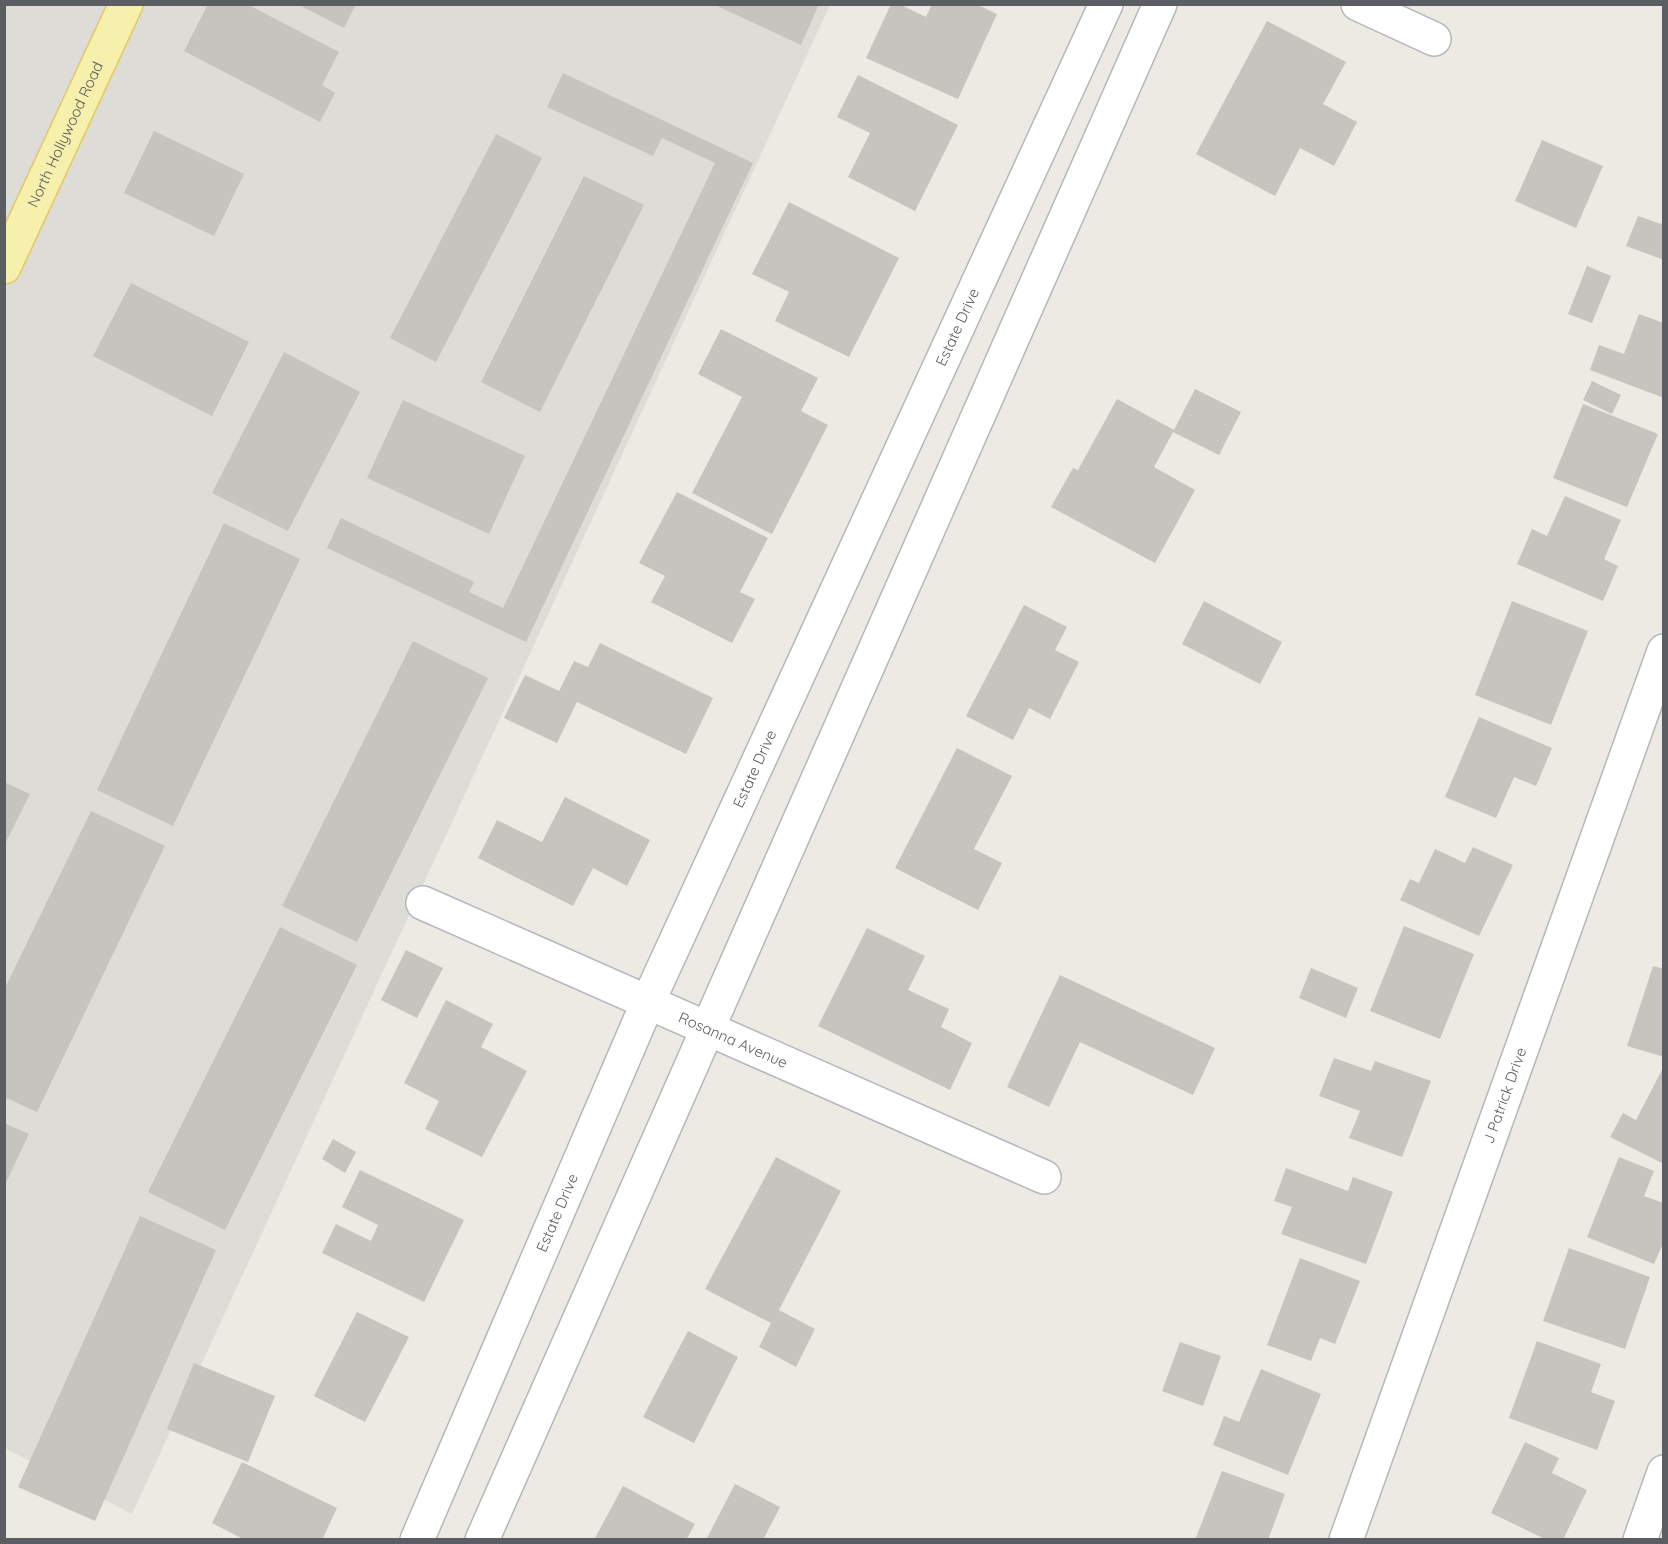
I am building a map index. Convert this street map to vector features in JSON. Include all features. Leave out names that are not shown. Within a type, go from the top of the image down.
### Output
[{"type":"main road","name":"North Hollywood Road","points":[[4,267],[126,4]]},
{"type":"street","name":"Estate Drive","points":[[417,1539],[647,1004],[1106,4]]},
{"type":"street","points":[[482,1539],[1160,4]]},
{"type":"street","points":[[1358,4],[1434,39]]},
{"type":"street","name":"J Patrick Drive","points":[[1346,1539],[1664,651]]},
{"type":"street","name":"Rosanna Avenue","points":[[423,903],[647,1004],[708,1027],[1044,1177]]},
{"type":"street","points":[[1640,1539],[1664,1472]]},
{"type":"shaded area","points":[[4,5],[830,5],[132,1514],[5,1448]]},
{"type":"building","points":[[208,4],[247,4],[339,52],[322,85],[335,93],[320,122],[184,51]]},
{"type":"building","points":[[297,4],[356,4],[344,28]]},
{"type":"building","points":[[713,4],[819,4],[801,45]]},
{"type":"building","points":[[891,4],[899,4],[926,17],[932,4],[976,4],[997,14],[958,99],[866,58]]},
{"type":"building","points":[[1267,21],[1346,62],[1323,104],[1357,122],[1334,166],[1300,148],[1275,196],[1196,154]]},
{"type":"building","points":[[563,73],[753,163],[526,642],[327,548],[341,518],[474,582],[469,592],[503,608],[715,163],[662,138],[653,156],[547,107]]},
{"type":"building","points":[[858,75],[958,125],[915,211],[848,177],[870,133],[837,117]]},
{"type":"building","points":[[154,131],[244,174],[214,236],[124,193]]},
{"type":"building","points":[[496,134],[542,158],[436,362],[390,338]]},
{"type":"building","points":[[1542,140],[1603,166],[1576,228],[1515,201]]},
{"type":"building","points":[[584,176],[644,205],[540,412],[481,382]]},
{"type":"building","points":[[789,202],[899,258],[849,357],[775,321],[789,292],[752,274]]},
{"type":"building","points":[[1638,216],[1661,224],[1664,219],[1664,260],[1626,246]]},
{"type":"building","points":[[1587,266],[1611,276],[1592,323],[1568,314]]},
{"type":"building","points":[[131,283],[249,342],[212,416],[93,356]]},
{"type":"building","points":[[1639,314],[1664,323],[1664,398],[1590,370],[1599,345],[1624,354]]},
{"type":"building","points":[[721,329],[818,378],[801,411],[828,425],[772,534],[692,493],[742,397],[698,374]]},
{"type":"building","points":[[284,352],[360,392],[288,531],[212,493]]},
{"type":"building","points":[[1592,381],[1621,395],[1612,414],[1583,400]]},
{"type":"building","points":[[1195,389],[1241,412],[1219,455],[1173,432],[1154,467],[1195,490],[1155,563],[1051,507],[1073,468],[1078,470],[1117,399],[1174,430]]},
{"type":"building","points":[[403,400],[525,456],[489,534],[367,478]]},
{"type":"building","points":[[1583,404],[1658,434],[1627,507],[1553,478]]},
{"type":"building","points":[[677,492],[768,538],[740,592],[755,599],[732,643],[651,602],[665,576],[639,563]]},
{"type":"building","points":[[1565,496],[1621,520],[1604,559],[1618,566],[1603,601],[1517,564],[1532,529],[1547,536]]},
{"type":"building","points":[[224,523],[300,559],[173,826],[97,790]]},
{"type":"building","points":[[1204,601],[1282,642],[1260,684],[1182,644]]},
{"type":"building","points":[[1512,601],[1588,631],[1551,725],[1475,695]]},
{"type":"building","points":[[1024,605],[1067,627],[1055,650],[1079,662],[1050,719],[1029,708],[1013,740],[966,716]]},
{"type":"building","points":[[413,641],[488,678],[357,942],[282,906]]},
{"type":"building","points":[[600,643],[713,698],[686,754],[577,702],[557,743],[504,718],[525,675],[559,691],[574,661],[588,667]]},
{"type":"building","points":[[1479,717],[1552,748],[1536,786],[1514,777],[1496,818],[1445,797]]},
{"type":"building","points":[[957,748],[1012,776],[974,849],[1002,863],[978,910],[895,868]]},
{"type":"building","points":[[4,782],[30,794],[4,846]]},
{"type":"building","points":[[565,797],[650,840],[627,886],[593,868],[573,906],[478,858],[497,820],[542,842]]},
{"type":"building","points":[[91,811],[165,846],[37,1112],[4,1097],[4,990]]},
{"type":"building","points":[[1473,847],[1513,865],[1479,936],[1400,900],[1410,879],[1419,883],[1435,849],[1465,863]]},
{"type":"building","points":[[1404,926],[1474,954],[1440,1039],[1370,1011]]},
{"type":"building","points":[[280,927],[357,965],[225,1230],[148,1192]]},
{"type":"building","points":[[867,928],[925,956],[908,990],[949,1009],[941,1027],[972,1043],[950,1090],[818,1026]]},
{"type":"building","points":[[406,950],[443,968],[417,1018],[381,1000]]},
{"type":"building","points":[[1653,966],[1664,969],[1664,1057],[1627,1046]]},
{"type":"building","points":[[1311,968],[1358,988],[1346,1018],[1299,998]]},
{"type":"building","points":[[1060,975],[1215,1048],[1193,1095],[1080,1042],[1049,1107],[1007,1087]]},
{"type":"building","points":[[446,1000],[493,1024],[481,1047],[527,1071],[482,1157],[425,1129],[439,1101],[404,1083]]},
{"type":"building","points":[[1334,1058],[1371,1071],[1375,1061],[1431,1081],[1402,1157],[1349,1138],[1360,1111],[1319,1096]]},
{"type":"building","points":[[1664,1066],[1664,1164],[1610,1137],[1623,1113],[1636,1120]]},
{"type":"building","points":[[4,1123],[29,1134],[4,1187]]},
{"type":"building","points":[[333,1139],[356,1152],[345,1173],[322,1159]]},
{"type":"building","points":[[776,1157],[841,1191],[779,1310],[815,1329],[796,1367],[759,1347],[771,1323],[705,1289]]},
{"type":"building","points":[[1619,1157],[1654,1171],[1644,1196],[1664,1203],[1664,1241],[1654,1264],[1587,1237]]},
{"type":"building","points":[[1286,1168],[1348,1191],[1353,1177],[1393,1192],[1366,1264],[1281,1234],[1292,1207],[1274,1201]]},
{"type":"building","points":[[360,1170],[464,1220],[424,1302],[322,1253],[336,1224],[371,1241],[378,1225],[342,1207]]},
{"type":"building","points":[[140,1216],[216,1250],[95,1521],[18,1487]]},
{"type":"building","points":[[1569,1248],[1650,1277],[1625,1349],[1543,1321]]},
{"type":"building","points":[[1300,1258],[1360,1281],[1335,1344],[1320,1338],[1311,1361],[1267,1345]]},
{"type":"building","points":[[357,1312],[409,1337],[365,1422],[314,1396]]},
{"type":"building","points":[[688,1331],[738,1357],[694,1443],[643,1417]]},
{"type":"building","points":[[1537,1341],[1601,1364],[1591,1392],[1615,1401],[1597,1450],[1509,1418]]},
{"type":"building","points":[[1180,1342],[1221,1356],[1203,1406],[1162,1391]]},
{"type":"building","points":[[194,1363],[275,1396],[248,1462],[167,1429]]},
{"type":"building","points":[[1261,1369],[1321,1394],[1288,1475],[1213,1445],[1224,1416],[1239,1422]]},
{"type":"building","points":[[1525,1442],[1559,1458],[1552,1473],[1587,1490],[1563,1540],[1547,1540],[1491,1513]]},
{"type":"building","points":[[242,1462],[337,1508],[322,1540],[245,1540],[212,1523]]},
{"type":"building","points":[[1222,1471],[1285,1494],[1268,1540],[1195,1540]]},
{"type":"building","points":[[735,1484],[780,1507],[763,1540],[706,1540]]},
{"type":"building","points":[[623,1486],[695,1524],[686,1540],[594,1540]]}]
